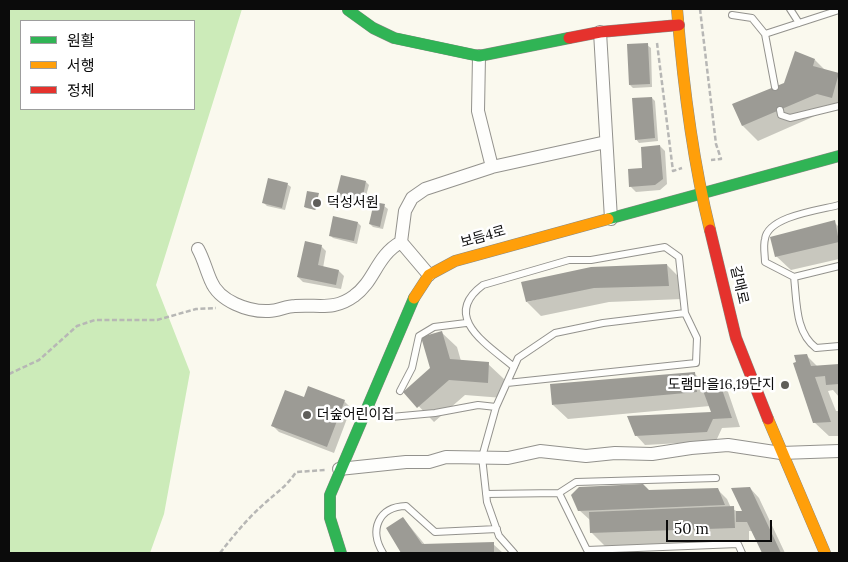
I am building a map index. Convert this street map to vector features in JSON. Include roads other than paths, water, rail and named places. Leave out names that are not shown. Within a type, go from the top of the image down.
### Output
[{"type":"street","name":"갈매로","points":[[677,9],[683,78],[701,195],[736,338],[781,453],[825,553]]},
{"type":"street","points":[[348,10],[373,28],[394,38],[480,56],[600,32],[679,25]]},
{"type":"street","points":[[600,32],[611,219]]},
{"type":"street","points":[[480,56],[478,112],[492,167]]},
{"type":"street","points":[[429,275],[401,242],[405,210],[412,198],[425,189],[492,167],[606,142]]},
{"type":"street","name":"보듬4로","points":[[341,553],[330,518],[330,495],[339,469],[417,291],[429,275],[455,261],[839,156]]},
{"type":"street","points":[[198,249],[207,265],[211,282],[228,301],[243,307],[268,311],[295,306],[334,307],[355,296],[388,249],[401,242]]},
{"type":"street","points":[[339,469],[406,462],[429,462],[446,457],[508,458],[540,452],[575,457],[615,453],[652,454],[728,445],[781,453],[839,451]]},
{"type":"lane","points":[[790,9],[798,23]]},
{"type":"lane","points":[[765,34],[839,10]]},
{"type":"lane","points":[[732,15],[752,18],[765,34],[775,86]]},
{"type":"lane","points":[[780,110],[781,114],[790,118],[839,106]]},
{"type":"lane","points":[[839,205],[781,220],[770,229],[764,238],[765,262],[794,277],[839,266]]},
{"type":"lane","points":[[507,383],[696,363],[697,338],[685,314],[680,257],[664,247],[591,260],[570,260],[483,285],[474,292],[464,312],[466,322],[479,338],[514,367]]},
{"type":"lane","points":[[794,277],[801,330],[806,341],[816,348],[839,346]]},
{"type":"lane","points":[[514,553],[500,536],[497,529],[486,494],[482,457],[496,406],[518,358],[555,333],[604,323],[685,314]]},
{"type":"lane","points":[[400,391],[412,368],[418,336],[434,327],[466,322]]},
{"type":"lane","points":[[366,406],[391,417],[435,413],[478,404],[496,406]]},
{"type":"lane","points":[[486,494],[559,493],[576,482],[716,478]]},
{"type":"lane","points":[[559,493],[587,550],[738,544],[742,553]]},
{"type":"lane","points":[[382,553],[376,543],[376,529],[380,517],[394,506],[406,506],[435,532],[497,529]]},
{"type":"place","name":"덕성서원","points":[[317,203]]},
{"type":"place","name":"도램마을16,19단지","points":[[785,385]]},
{"type":"place","name":"더숲어린이집","points":[[307,415]]}]
